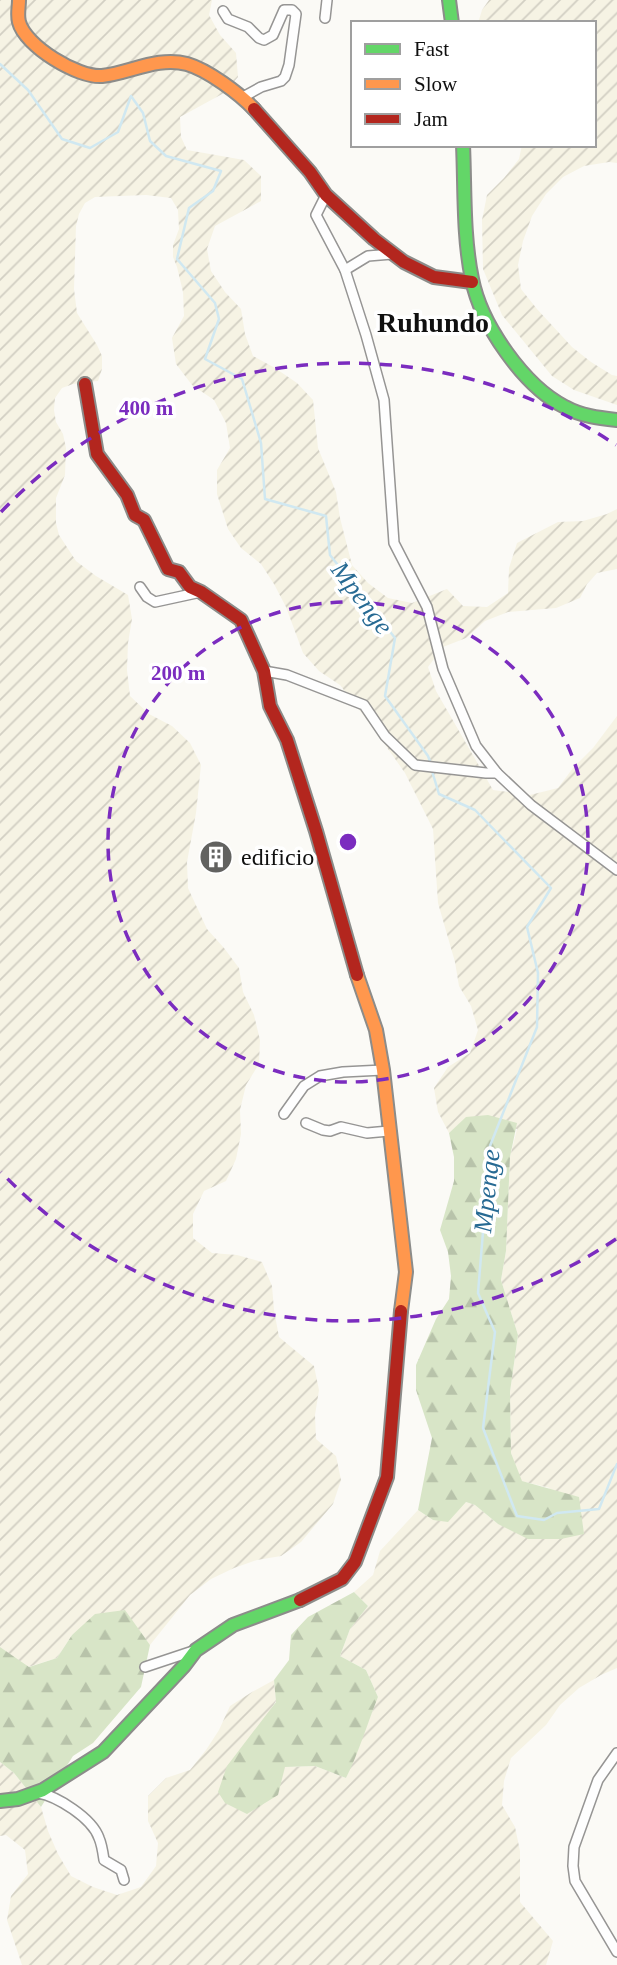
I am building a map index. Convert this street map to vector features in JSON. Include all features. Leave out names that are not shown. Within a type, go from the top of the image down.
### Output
[{"type":"main road","points":[[19,0],[19,23],[27,36],[46,54],[78,72],[100,76],[164,62],[187,64],[211,76],[243,97],[310,172],[326,195],[392,254],[434,277],[472,282]]},
{"type":"main road","points":[[449,0],[452,21]]},
{"type":"main road","points":[[463,147],[472,282],[482,310],[508,355],[528,379],[557,402],[578,414],[617,420]]},
{"type":"main road","points":[[0,1801],[43,1790],[103,1752],[196,1650],[233,1625],[302,1599],[342,1579],[355,1562],[387,1477],[399,1322],[407,1272],[376,1030],[361,991],[287,740],[270,706],[264,671],[241,620],[190,587],[179,572],[168,569],[144,520],[135,515],[127,495],[97,454],[85,384]]},
{"type":"street","points":[[325,18],[327,0]]},
{"type":"street","points":[[223,11],[228,19],[248,27],[264,40],[273,35],[284,10],[293,5],[296,13],[285,77],[243,97]]},
{"type":"street","points":[[326,195],[316,215],[345,270],[384,400],[394,543],[427,607],[443,669],[476,747],[497,773],[531,805],[617,870]]},
{"type":"street","points":[[345,270],[368,256],[392,254]]},
{"type":"street","points":[[141,587],[155,603],[201,592]]},
{"type":"street","points":[[264,671],[287,675],[364,705],[385,736],[415,765],[497,773]]},
{"type":"street","points":[[284,1114],[304,1086],[320,1076],[383,1070]]},
{"type":"street","points":[[306,1123],[330,1131],[341,1127],[367,1133],[389,1131]]},
{"type":"street","points":[[145,1667],[196,1650]]},
{"type":"street","points":[[617,1753],[598,1780],[574,1847],[573,1866],[575,1881],[617,1952]]},
{"type":"street","points":[[36,1793],[57,1799],[81,1816],[99,1836],[104,1860],[121,1870],[124,1880]]},
{"type":"shaded area","points":[[0,0],[212,0],[209,15],[220,35],[236,53],[238,77],[224,93],[180,117],[181,137],[187,150],[244,160],[261,176],[261,201],[215,226],[207,249],[211,271],[241,309],[245,334],[253,356],[297,383],[313,400],[318,448],[336,492],[352,565],[368,583],[388,598],[412,603],[447,589],[463,606],[487,607],[508,593],[509,568],[517,543],[558,522],[583,521],[617,509],[617,569],[597,573],[580,598],[556,608],[508,612],[485,621],[466,638],[443,647],[428,667],[436,691],[493,790],[530,795],[558,788],[617,716],[617,1668],[579,1688],[560,1705],[546,1725],[511,1758],[504,1781],[502,1805],[515,1827],[520,1851],[520,1902],[553,1941],[546,1965],[22,1965],[7,1920],[11,1896],[28,1874],[25,1850],[6,1835],[0,1836],[0,1762],[14,1773],[41,1807],[58,1854],[71,1876],[117,1895],[141,1887],[156,1866],[158,1843],[148,1821],[148,1796],[166,1778],[190,1770],[219,1730],[230,1706],[274,1680],[276,1701],[267,1716],[285,1767],[315,1766],[346,1778],[378,1697],[366,1670],[340,1656],[350,1629],[368,1606],[354,1592],[373,1575],[380,1551],[418,1510],[433,1520],[466,1502],[475,1505],[498,1524],[550,1488],[521,1481],[511,1453],[510,1392],[518,1335],[501,1280],[506,1251],[510,1157],[517,1129],[467,1117],[449,1133],[438,1112],[434,1088],[448,1067],[470,1053],[478,1030],[471,1006],[459,986],[438,903],[433,829],[405,773],[340,685],[319,671],[303,653],[286,607],[274,584],[261,564],[241,548],[228,529],[217,494],[217,470],[230,448],[226,423],[214,400],[192,385],[176,364],[172,338],[184,316],[183,292],[173,257],[173,245],[179,229],[178,210],[171,198],[146,195],[95,197],[85,203],[76,226],[74,289],[77,313],[102,356],[102,369],[98,381],[62,388],[55,398],[56,422],[63,434],[66,448],[65,475],[56,498],[56,523],[59,535],[76,561],[128,595],[132,619],[127,670],[130,696],[149,714],[172,726],[190,743],[201,765],[187,862],[188,888],[207,929],[239,968],[243,992],[254,1015],[260,1040],[259,1064],[246,1085],[240,1110],[241,1134],[236,1159],[226,1181],[204,1191],[193,1214],[193,1238],[212,1253],[237,1255],[262,1262],[272,1286],[279,1337],[314,1366],[319,1390],[315,1415],[316,1439],[336,1456],[341,1480],[333,1504],[301,1542],[281,1556],[257,1560],[211,1579],[190,1595],[150,1645],[124,1610],[72,1635],[57,1658],[28,1667],[0,1647]]},
{"type":"shaded area","points":[[489,0],[617,0],[617,163],[584,166],[563,177],[546,194],[532,216],[518,265],[521,289],[537,309],[572,347],[591,362],[617,376],[617,405],[574,390],[552,376],[502,315],[483,269],[482,220],[487,195],[519,159],[522,147],[596,147],[596,21],[479,21]]},
{"type":"green space","points":[[488,1115],[517,1123],[510,1157],[506,1251],[501,1280],[518,1335],[510,1392],[511,1453],[522,1481],[579,1497],[584,1534],[561,1539],[528,1539],[498,1524],[475,1505],[466,1502],[448,1522],[433,1520],[418,1510],[432,1438],[416,1390],[416,1365],[436,1319],[449,1299],[451,1276],[448,1252],[440,1230],[454,1181],[454,1157],[449,1133],[466,1117]]},
{"type":"green space","points":[[354,1592],[368,1606],[350,1629],[340,1656],[366,1670],[378,1697],[346,1778],[315,1766],[285,1767],[278,1795],[247,1814],[225,1803],[218,1792],[227,1766],[276,1702],[274,1680],[289,1660],[291,1635],[308,1617]]},
{"type":"green space","points":[[125,1610],[150,1645],[141,1687],[93,1743],[73,1756],[41,1807],[14,1773],[0,1762],[0,1647],[29,1667],[57,1658],[72,1635],[95,1614]]},
{"type":"waterway","name":"Mpenge","points":[[0,64],[28,90],[62,139],[90,148],[118,132],[131,96],[143,113],[150,141],[166,156],[221,171],[213,191],[189,208],[177,259],[215,303],[219,319],[205,359],[242,379],[261,443],[265,499],[326,516],[330,555],[395,638],[385,696],[431,764]]},
{"type":"waterway","name":"Mpenge","points":[[432,771],[439,794],[475,810],[551,888],[527,927],[538,973],[537,1027],[490,1146],[478,1293],[495,1332],[483,1428],[517,1516],[544,1520],[557,1513],[599,1509],[617,1464]]},
{"type":"traffic: fast","points":[[449,0],[452,21]]},
{"type":"traffic: fast","points":[[463,147],[469,263],[477,297],[495,334],[520,369],[534,385],[550,397],[577,413],[617,420]]},
{"type":"traffic: fast","points":[[0,1801],[18,1799],[43,1790],[103,1752],[196,1650],[233,1625],[300,1600]]},
{"type":"traffic: slow","points":[[19,0],[18,19],[23,31],[42,50],[67,66],[80,72],[102,76],[155,63],[187,64],[223,83],[254,109]]},
{"type":"traffic: slow","points":[[357,975],[376,1030],[383,1070],[406,1272],[401,1311]]},
{"type":"traffic: jam","points":[[254,109],[310,172],[326,195],[374,239],[404,262],[434,277],[472,282]]},
{"type":"traffic: jam","points":[[85,384],[97,454],[127,495],[135,515],[144,520],[168,569],[179,572],[190,587],[241,620],[264,671],[270,706],[287,740],[357,975]]},
{"type":"traffic: jam","points":[[300,1600],[342,1579],[355,1562],[387,1477],[401,1311]]},
{"type":"place","name":"edificio","points":[[216,857]]},
{"type":"district","name":"Ruhundo","points":[[433,322]]}]
